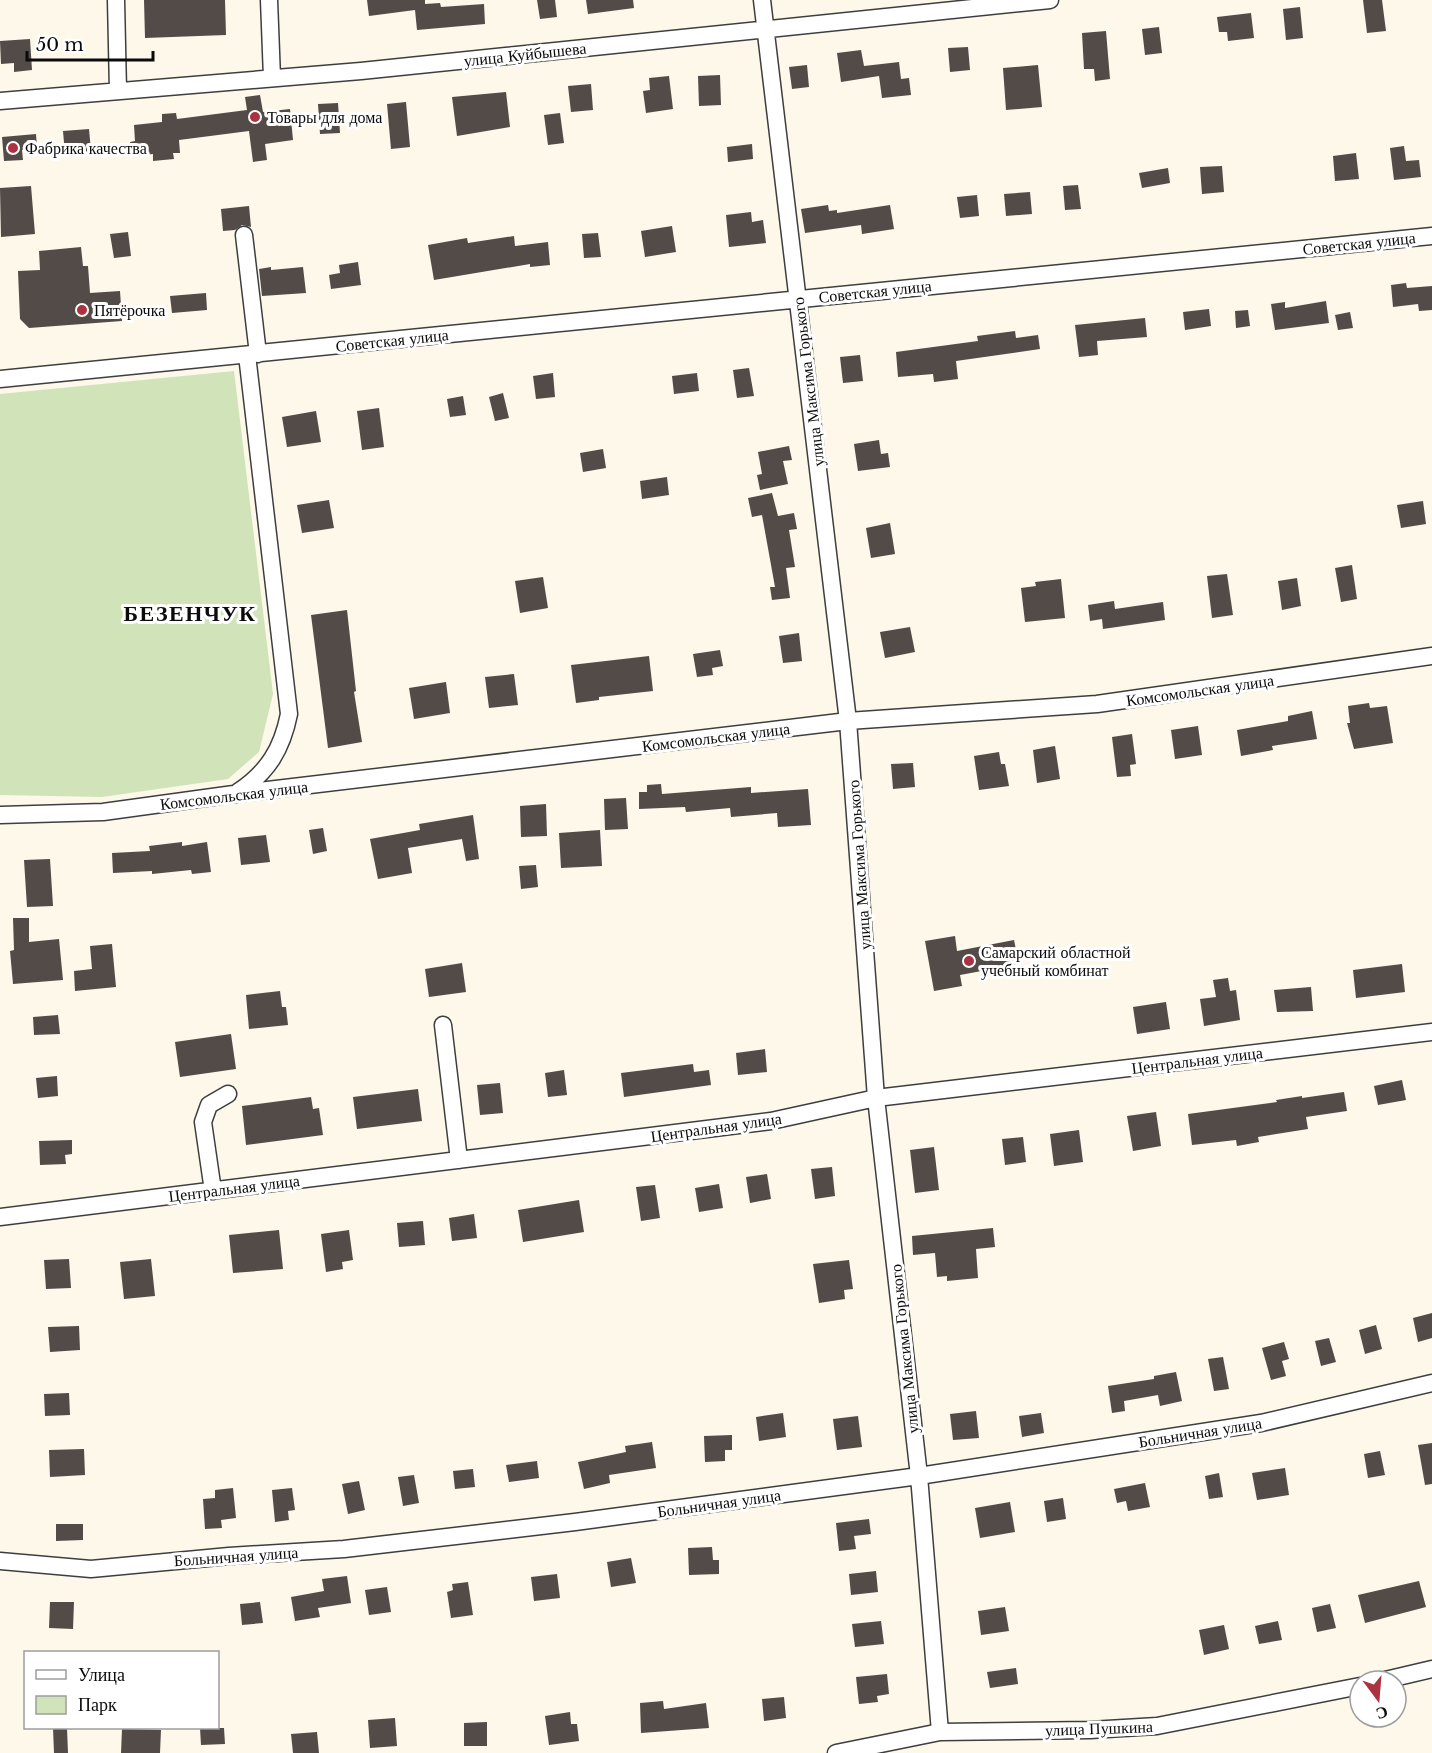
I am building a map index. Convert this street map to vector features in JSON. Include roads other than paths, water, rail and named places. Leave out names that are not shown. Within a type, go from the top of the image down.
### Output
[{"type":"street","points":[[116,0],[118,91]]},
{"type":"street","points":[[269,0],[272,78]]},
{"type":"street","name":"улица Максима Горького","points":[[762,0],[848,721],[876,1098],[919,1476],[940,1732]]},
{"type":"street","name":"улица Куйбышева","points":[[0,101],[272,78],[1050,0]]},
{"type":"street","points":[[234,794],[266,770],[280,746],[289,714],[253,354],[244,235]]},
{"type":"street","name":"Советская улица","points":[[0,379],[1432,236]]},
{"type":"street","name":"Комсомольская улица","points":[[0,815],[103,812],[234,794],[848,721],[1097,704],[1432,656]]},
{"type":"street","points":[[443,1025],[459,1160]]},
{"type":"street","name":"Центральная улица","points":[[0,1217],[771,1121],[876,1098],[1432,1032]]},
{"type":"street","points":[[213,1191],[203,1122],[209,1106],[228,1094]]},
{"type":"street","name":"Больничная улица","points":[[0,1562],[91,1569],[229,1556],[344,1549],[575,1522],[919,1476],[1261,1423],[1432,1383]]},
{"type":"street","points":[[1408,1675],[1432,1670]]},
{"type":"street","name":"улица Пушкина","points":[[836,1753],[940,1732],[1090,1730],[1156,1726],[1348,1688]]},
{"type":"place","name":"Товары для дома","points":[[255,117]]},
{"type":"place","name":"Фабрика качества","points":[[13,148]]},
{"type":"place","name":"Пятёрочка","points":[[82,310]]},
{"type":"place","name":"Самарский областной учебный комбинат","points":[[969,961]]},
{"type":"district","name":"БЕЗЕНЧУК","points":[[190,613]]}]
